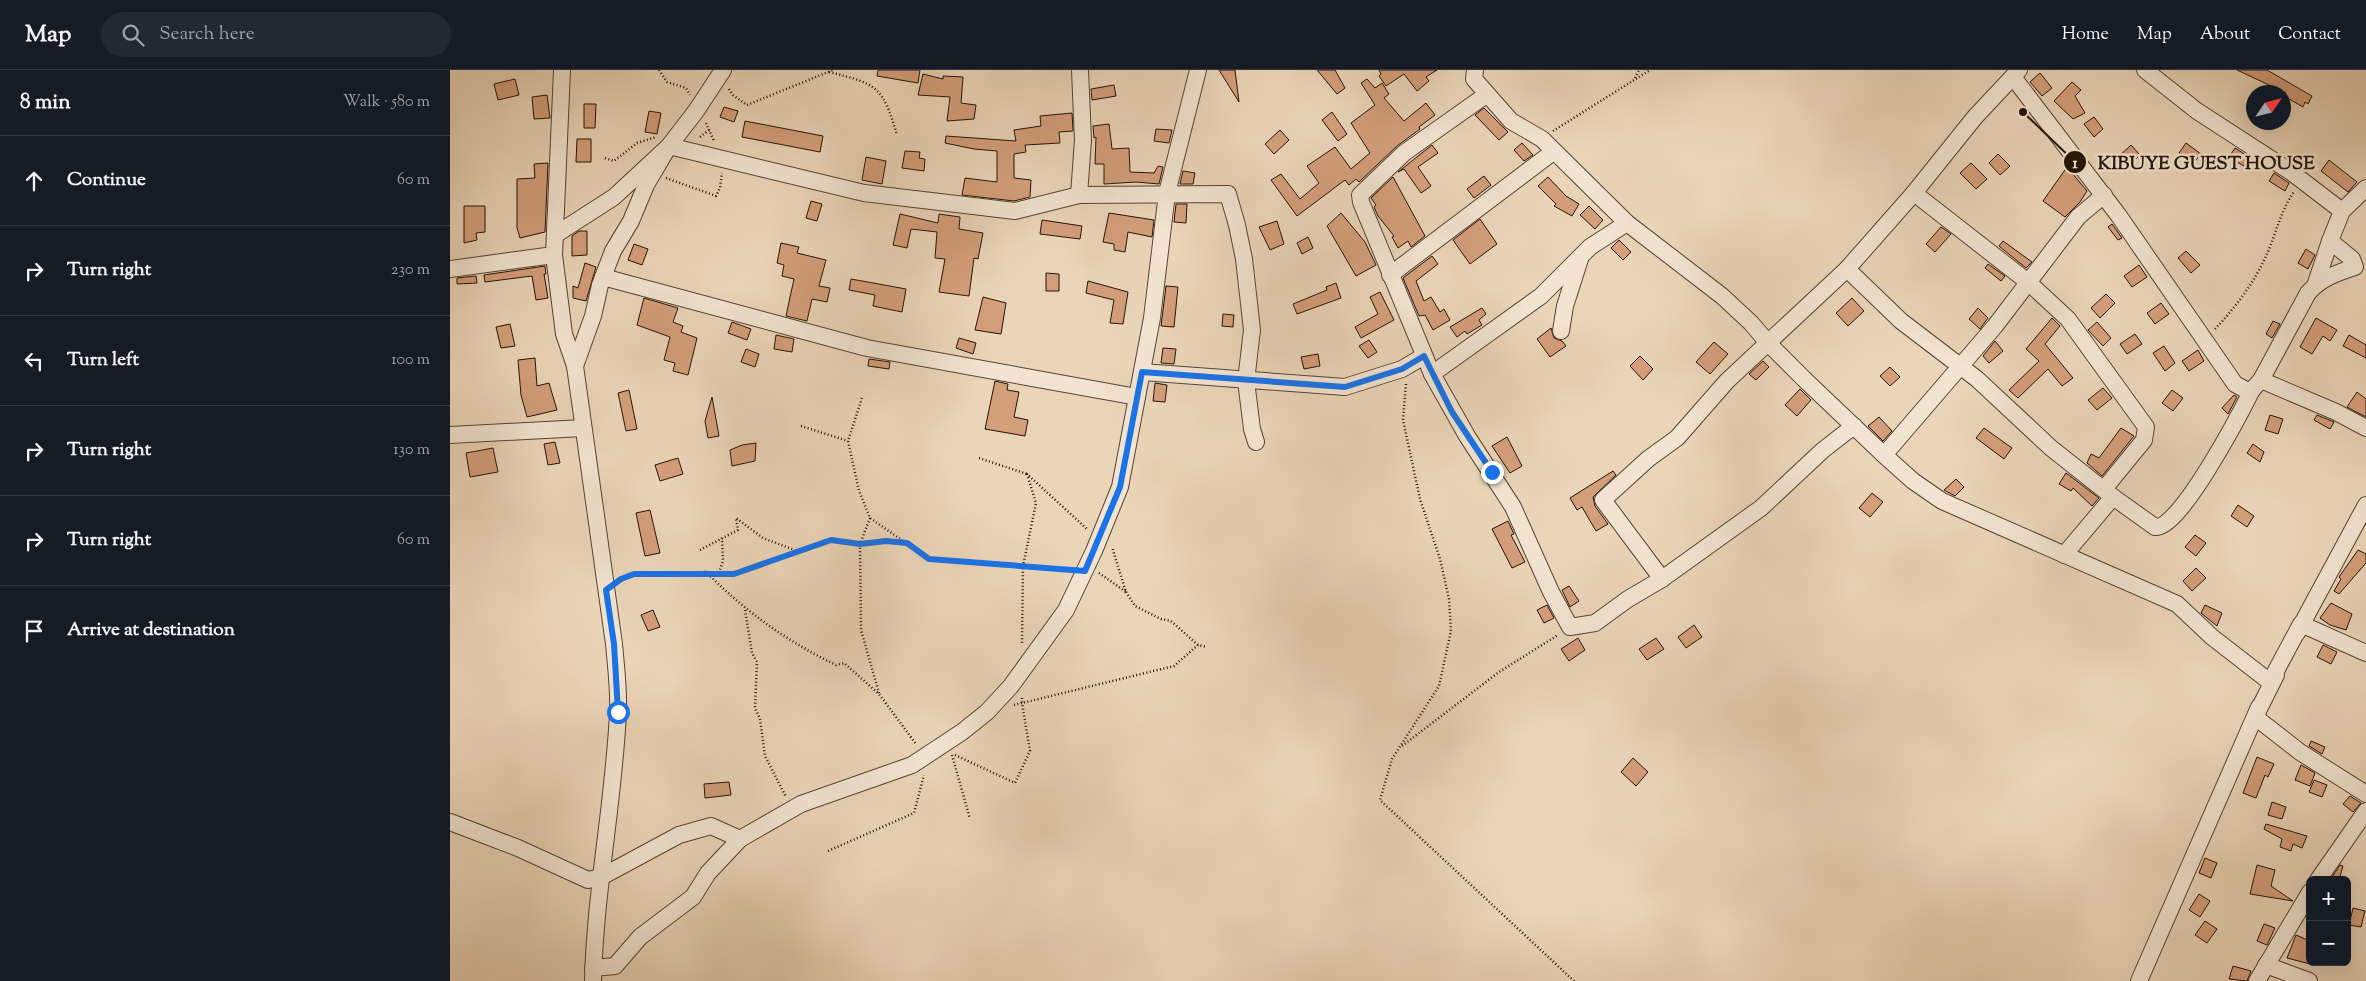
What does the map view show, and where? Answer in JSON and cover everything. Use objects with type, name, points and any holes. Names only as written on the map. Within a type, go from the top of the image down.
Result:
[{"type":"street","points":[[562,70],[554,255],[564,334],[575,366],[614,644],[618,712],[593,974],[615,966],[640,938],[694,897],[708,873],[740,839],[788,811],[905,768],[940,752],[987,712],[1022,672],[1066,610],[1106,524],[1122,477],[1152,318],[1167,193],[1198,70]]},
{"type":"street","points":[[1079,196],[1083,140],[1080,70]]},
{"type":"street","points":[[1475,70],[1474,79],[1510,121],[1542,139],[1627,224],[1722,296],[1751,322],[1768,343],[1913,481],[1942,501],[2178,604],[2212,637],[2270,682]]},
{"type":"street","points":[[2145,70],[2197,111],[2291,172],[2342,211]]},
{"type":"street","points":[[575,366],[613,251],[631,220],[646,185],[671,144],[722,72]]},
{"type":"street","points":[[1662,579],[1603,500],[1648,459],[1677,438],[1727,380],[1847,269],[1914,193],[1969,125],[2016,73],[2104,195],[2235,384],[2246,390],[2256,385],[2336,412],[2366,428]]},
{"type":"street","points":[[1486,95],[1404,153],[1360,195],[1390,275],[1432,374],[1467,436],[1512,507],[1551,592],[1570,627],[1595,624],[1628,599],[1662,579],[1761,508],[1823,450],[1854,426]]},
{"type":"street","points":[[555,236],[614,197],[671,144]]},
{"type":"street","points":[[671,144],[864,193],[1015,211],[1079,196],[1167,193],[1228,194],[1238,225],[1244,259],[1252,330],[1246,381],[1252,429],[1256,442]]},
{"type":"street","points":[[1390,275],[1553,152]]},
{"type":"street","points":[[1847,269],[1901,322],[1999,397],[2051,448],[2153,526],[2159,528],[2165,525],[2196,487],[2238,418],[2308,293],[2316,283],[2342,211],[2366,188]]},
{"type":"street","points":[[1914,193],[2028,282],[2068,318],[2146,427],[2144,440],[2109,493],[2064,555]]},
{"type":"street","points":[[1884,455],[1994,326],[2078,217],[2104,195]]},
{"type":"street","points":[[1432,374],[1541,296],[1582,255],[1627,224]]},
{"type":"street","points":[[2316,283],[2360,270],[2352,259],[2330,241]]},
{"type":"street","points":[[450,269],[554,255]]},
{"type":"street","points":[[1561,331],[1565,306],[1582,255]]},
{"type":"street","points":[[603,277],[867,348],[1137,397]]},
{"type":"street","points":[[1142,372],[1345,387],[1402,369],[1424,356]]},
{"type":"street","points":[[450,435],[583,428]]},
{"type":"street","points":[[2139,981],[2270,682],[2366,505]]},
{"type":"street","points":[[2301,624],[2366,653]]},
{"type":"street","points":[[2255,717],[2301,624]]},
{"type":"street","points":[[2255,717],[2300,752],[2366,794]]},
{"type":"street","points":[[2321,876],[2366,811]]},
{"type":"street","points":[[450,822],[518,848],[588,880],[601,877],[679,835],[711,826],[740,839]]},
{"type":"street","points":[[2257,981],[2306,899]]},
{"type":"street","points":[[2266,965],[2309,981]]},
{"type":"path","points":[[1635,80],[1639,70]]},
{"type":"path","points":[[1542,139],[1650,70]]},
{"type":"path","points":[[722,72],[733,95],[747,105],[831,71],[852,78],[877,89],[884,96],[897,135]]},
{"type":"path","points":[[605,158],[614,161],[628,148],[647,139],[658,137],[671,144]]},
{"type":"path","points":[[2204,341],[2234,310],[2266,258],[2287,201],[2298,186],[2291,172]]},
{"type":"path","points":[[1407,378],[1403,420],[1420,499],[1440,559],[1449,599],[1451,631],[1439,686],[1392,759],[1380,800],[1574,981]]},
{"type":"path","points":[[862,398],[848,441],[859,491],[870,518],[929,559],[1023,566],[1086,568],[1126,592]]},
{"type":"path","points":[[801,426],[848,441]]},
{"type":"path","points":[[979,458],[1027,474],[1099,540]]},
{"type":"path","points":[[706,572],[745,610],[774,631],[810,653],[836,665],[844,664],[879,694],[916,744],[1015,783],[1030,751],[1022,703],[1023,566],[1036,503],[1027,474]]},
{"type":"path","points":[[700,550],[738,530],[736,518],[763,538],[798,552]]},
{"type":"path","points":[[870,518],[860,544],[861,630],[879,694]]},
{"type":"path","points":[[1106,524],[1126,592],[1136,606],[1161,619],[1171,621],[1198,645],[1207,647]]},
{"type":"path","points":[[719,573],[723,561],[722,538]]},
{"type":"path","points":[[606,590],[621,579],[634,574],[706,572],[734,574],[831,540],[860,544],[886,541],[907,543]]},
{"type":"path","points":[[745,610],[752,653],[757,662],[755,708],[760,720],[765,756],[785,795],[788,811]]},
{"type":"path","points":[[1399,748],[1499,672],[1570,627]]},
{"type":"path","points":[[1013,705],[1174,666],[1198,645]]},
{"type":"path","points":[[940,752],[970,819]]},
{"type":"path","points":[[828,851],[914,813],[940,752]]},
{"type":"building","points":[[878,70],[920,70],[918,83],[877,76]]},
{"type":"building","points":[[1219,70],[1235,70],[1239,102]]},
{"type":"building","points":[[1317,70],[1335,70],[1345,88],[1337,94]]},
{"type":"building","points":[[1379,70],[1437,70],[1426,77],[1429,81],[1417,91],[1404,74],[1386,86],[1379,76],[1381,74]]},
{"type":"building","points":[[2237,70],[2267,70],[2312,96],[2308,104],[2305,102],[2303,107],[2291,100],[2291,85],[2269,85]]},
{"type":"building","points":[[2040,73],[2052,88],[2042,96],[2030,82]]},
{"type":"building","points":[[923,74],[943,79],[943,76],[963,77],[961,103],[976,105],[974,119],[947,121],[950,97],[918,95]]},
{"type":"building","points":[[515,79],[519,95],[498,100],[494,84]]},
{"type":"building","points":[[1367,79],[1375,88],[1382,83],[1389,94],[1384,98],[1404,121],[1426,103],[1435,115],[1397,146],[1359,182],[1356,179],[1349,185],[1345,180],[1297,216],[1271,180],[1281,174],[1300,199],[1319,183],[1307,166],[1335,147],[1351,169],[1370,153],[1351,123],[1375,105],[1361,83]]},
{"type":"building","points":[[2072,82],[2081,90],[2075,96],[2085,113],[2073,119],[2054,101]]},
{"type":"building","points":[[1114,85],[1116,96],[1092,100],[1091,89]]},
{"type":"building","points":[[547,95],[550,118],[534,119],[532,97]]},
{"type":"building","points":[[584,104],[596,104],[595,128],[584,128]]},
{"type":"building","points":[[724,107],[738,111],[734,122],[720,117]]},
{"type":"building","points":[[1484,108],[1508,132],[1499,140],[1475,115]]},
{"type":"building","points":[[649,111],[661,113],[657,134],[645,132]]},
{"type":"building","points":[[1332,112],[1347,134],[1338,141],[1322,120]]},
{"type":"building","points":[[1072,113],[1073,131],[1059,132],[1060,143],[1025,145],[1026,152],[1014,154],[1014,178],[1031,180],[1030,197],[1014,201],[962,195],[965,178],[997,182],[997,151],[974,149],[945,143],[946,136],[1016,141],[1014,130],[1041,126],[1040,116]]},
{"type":"building","points":[[2094,117],[2103,129],[2094,137],[2084,124]]},
{"type":"building","points":[[745,121],[823,136],[820,152],[742,137]]},
{"type":"building","points":[[1109,124],[1112,149],[1129,148],[1130,172],[1154,173],[1158,166],[1163,167],[1159,184],[1136,182],[1104,184],[1104,164],[1095,164],[1096,137],[1094,138],[1093,126]]},
{"type":"building","points":[[1156,129],[1172,130],[1169,143],[1154,141]]},
{"type":"building","points":[[1280,130],[1289,140],[1274,154],[1265,144]]},
{"type":"building","points":[[577,139],[591,139],[591,162],[576,162]]},
{"type":"building","points":[[1522,143],[1533,155],[1524,161],[1514,150]]},
{"type":"building","points":[[2186,143],[2201,154],[2193,164],[2179,153]]},
{"type":"building","points":[[1432,145],[1438,153],[1418,167],[1431,186],[1421,193],[1404,169],[1398,172]]},
{"type":"building","points":[[2131,145],[2140,155],[2126,168],[2117,158]]},
{"type":"building","points":[[2235,148],[2252,159],[2247,168],[2229,157]]},
{"type":"building","points":[[905,151],[920,152],[919,158],[925,159],[924,171],[902,168]]},
{"type":"building","points":[[1998,154],[2010,166],[2000,175],[1989,163]]},
{"type":"building","points":[[866,157],[886,161],[882,184],[862,180]]},
{"type":"building","points":[[2329,160],[2357,182],[2348,192],[2321,171]]},
{"type":"building","points":[[548,163],[545,232],[520,238],[517,228],[517,179],[535,178],[534,164]]},
{"type":"building","points":[[1971,163],[1987,179],[1976,189],[1960,173]]},
{"type":"building","points":[[2067,167],[2087,191],[2080,202],[2065,217],[2043,201]]},
{"type":"building","points":[[1183,171],[1195,173],[1193,184],[1180,184]]},
{"type":"building","points":[[2274,173],[2289,183],[2285,191],[2269,181]]},
{"type":"building","points":[[1484,176],[1491,185],[1474,198],[1467,189]]},
{"type":"building","points":[[1393,177],[1425,236],[1411,247],[1408,241],[1398,248],[1392,237],[1394,236],[1378,216],[1374,207],[1376,205],[1371,198]]},
{"type":"building","points":[[1548,177],[1566,196],[1579,204],[1572,216],[1554,206],[1556,204],[1538,186]]},
{"type":"building","points":[[811,201],[822,204],[817,221],[806,218]]},
{"type":"building","points":[[1176,204],[1187,204],[1186,223],[1174,222]]},
{"type":"building","points":[[464,206],[485,206],[485,232],[476,233],[477,240],[464,243]]},
{"type":"building","points":[[1589,206],[1603,220],[1595,229],[1580,215]]},
{"type":"building","points":[[1109,213],[1154,220],[1152,237],[1128,232],[1125,252],[1114,250],[1114,244],[1103,242]]},
{"type":"building","points":[[1341,213],[1365,242],[1376,265],[1356,276],[1327,226]]},
{"type":"building","points":[[900,214],[938,223],[939,214],[960,217],[959,229],[983,233],[978,259],[974,258],[969,296],[939,292],[945,259],[935,258],[937,232],[911,229],[907,248],[893,245]]},
{"type":"building","points":[[1480,219],[1497,244],[1470,264],[1453,240]]},
{"type":"building","points":[[1042,220],[1082,226],[1080,239],[1040,234]]},
{"type":"building","points":[[1277,221],[1284,244],[1270,250],[1259,227]]},
{"type":"building","points":[[2112,224],[2122,238],[2118,240],[2108,227]]},
{"type":"building","points":[[1941,227],[1951,234],[1935,252],[1926,244]]},
{"type":"building","points":[[579,231],[587,231],[587,255],[572,256],[572,236]]},
{"type":"building","points":[[1308,237],[1313,248],[1302,254],[1297,243]]},
{"type":"building","points":[[1619,240],[1631,252],[1623,260],[1611,248]]},
{"type":"building","points":[[2003,241],[2032,262],[2026,268],[1999,246]]},
{"type":"building","points":[[781,243],[799,247],[797,253],[826,260],[819,286],[830,288],[827,302],[812,299],[807,321],[786,316],[794,279],[782,276],[784,265],[777,263]]},
{"type":"building","points":[[634,244],[648,249],[642,265],[628,260]]},
{"type":"building","points":[[2306,249],[2315,255],[2308,269],[2298,263]]},
{"type":"building","points":[[2186,251],[2200,265],[2191,273],[2178,258]]},
{"type":"building","points":[[1432,256],[1438,264],[1416,281],[1424,301],[1431,297],[1440,312],[1444,309],[1450,320],[1433,330],[1425,315],[1419,316],[1403,278]]},
{"type":"building","points":[[585,263],[596,267],[586,301],[573,298],[573,286],[578,288]]},
{"type":"building","points":[[1988,264],[2005,276],[2001,281],[1985,268]]},
{"type":"building","points":[[2139,265],[2147,277],[2132,287],[2124,276]]},
{"type":"building","points":[[545,266],[546,274],[544,274],[548,298],[536,300],[532,276],[485,282],[484,275]]},
{"type":"building","points":[[1046,273],[1059,274],[1059,291],[1046,291]]},
{"type":"building","points":[[476,276],[477,283],[457,284],[457,278]]},
{"type":"building","points":[[851,279],[906,289],[902,312],[873,306],[875,295],[849,290]]},
{"type":"building","points":[[1088,281],[1128,292],[1123,324],[1110,323],[1114,300],[1086,293]]},
{"type":"building","points":[[1336,283],[1341,298],[1297,314],[1293,304],[1327,290],[1326,287]]},
{"type":"building","points":[[1166,286],[1178,287],[1174,327],[1161,326]]},
{"type":"building","points":[[1380,292],[1394,320],[1361,338],[1355,327],[1378,314],[1370,297]]},
{"type":"building","points":[[2106,294],[2115,303],[2100,318],[2091,308]]},
{"type":"building","points":[[983,297],[1006,303],[1001,334],[975,330]]},
{"type":"building","points":[[644,298],[678,308],[673,322],[683,326],[681,332],[697,338],[688,375],[673,371],[675,363],[664,360],[670,337],[637,325]]},
{"type":"building","points":[[1852,298],[1864,311],[1848,326],[1836,313]]},
{"type":"building","points":[[2161,303],[2169,314],[2155,324],[2147,313]]},
{"type":"building","points":[[1482,308],[1486,314],[1479,320],[1482,325],[1467,334],[1465,331],[1457,337],[1450,327]]},
{"type":"building","points":[[1978,308],[1988,318],[1980,329],[1969,319]]},
{"type":"building","points":[[1223,314],[1234,315],[1233,327],[1222,326]]},
{"type":"building","points":[[2052,318],[2060,326],[2045,344],[2073,378],[2062,386],[2048,369],[2018,398],[2009,390],[2039,361],[2026,349]]},
{"type":"building","points":[[2316,318],[2337,330],[2330,341],[2323,336],[2312,354],[2300,347]]},
{"type":"building","points":[[2273,321],[2280,324],[2272,338],[2266,334]]},
{"type":"building","points":[[732,322],[751,329],[747,340],[728,333]]},
{"type":"building","points":[[2097,322],[2111,338],[2103,346],[2088,330]]},
{"type":"building","points":[[510,324],[515,346],[501,348],[496,327]]},
{"type":"building","points":[[1551,328],[1554,338],[1562,341],[1566,346],[1550,357],[1537,339]]},
{"type":"building","points":[[2135,334],[2142,344],[2127,354],[2120,344]]},
{"type":"building","points":[[776,335],[794,339],[792,352],[774,349]]},
{"type":"building","points":[[2349,335],[2366,345],[2366,358],[2343,346]]},
{"type":"building","points":[[959,338],[976,343],[973,354],[956,348]]},
{"type":"building","points":[[1369,340],[1377,352],[1368,358],[1359,346]]},
{"type":"building","points":[[1995,341],[2003,351],[1989,363],[1983,356]]},
{"type":"building","points":[[1714,342],[1728,354],[1710,374],[1696,362]]},
{"type":"building","points":[[2164,346],[2175,363],[2165,371],[2153,353]]},
{"type":"building","points":[[1163,348],[1176,349],[1174,364],[1161,363]]},
{"type":"building","points":[[746,349],[759,354],[755,367],[741,362]]},
{"type":"building","points":[[2198,350],[2204,361],[2189,371],[2182,361]]},
{"type":"building","points":[[1318,354],[1320,366],[1304,369],[1301,357]]},
{"type":"building","points":[[1640,356],[1653,369],[1643,380],[1630,366]]},
{"type":"building","points":[[535,358],[537,386],[549,383],[557,410],[527,417],[521,395],[518,360]]},
{"type":"building","points":[[869,359],[890,362],[889,369],[868,366]]},
{"type":"building","points":[[1763,361],[1769,367],[1756,380],[1749,374]]},
{"type":"building","points":[[1890,367],[1900,377],[1890,386],[1880,376]]},
{"type":"building","points":[[995,381],[1008,384],[1007,390],[1019,392],[1014,417],[1028,420],[1025,436],[985,429]]},
{"type":"building","points":[[1155,383],[1167,385],[1165,402],[1153,401]]},
{"type":"building","points":[[2103,388],[2112,398],[2097,410],[2088,400]]},
{"type":"building","points":[[1800,389],[1811,400],[1797,416],[1785,405]]},
{"type":"building","points":[[629,390],[637,429],[626,431],[618,393]]},
{"type":"building","points":[[2172,390],[2183,398],[2173,411],[2162,403]]},
{"type":"building","points":[[2357,392],[2366,399],[2366,417],[2347,407]]},
{"type":"building","points":[[2234,395],[2237,397],[2228,414],[2222,408]]},
{"type":"building","points":[[712,397],[719,436],[708,438],[705,421]]},
{"type":"building","points":[[2270,415],[2283,419],[2278,434],[2265,430]]},
{"type":"building","points":[[2317,415],[2334,422],[2330,429],[2314,420]]},
{"type":"building","points":[[1879,417],[1892,431],[1883,441],[1868,426]]},
{"type":"building","points":[[1984,428],[2012,448],[2004,459],[1976,438]]},
{"type":"building","points":[[2121,428],[2134,436],[2102,476],[2087,463],[2091,454],[2099,458]]},
{"type":"building","points":[[1507,437],[1522,466],[1510,473],[1492,446]]},
{"type":"building","points":[[555,442],[560,463],[548,465],[544,444]]},
{"type":"building","points":[[756,443],[755,461],[732,466],[730,450],[742,445]]},
{"type":"building","points":[[2253,444],[2264,452],[2260,462],[2247,453]]},
{"type":"building","points":[[493,448],[498,472],[470,477],[466,453]]},
{"type":"building","points":[[678,458],[683,474],[660,481],[655,465]]},
{"type":"building","points":[[1613,471],[1616,475],[1593,497],[1595,506],[1608,524],[1596,531],[1582,507],[1577,510],[1570,498]]},
{"type":"building","points":[[2066,473],[2099,498],[2092,506],[2073,488],[2071,491],[2059,484]]},
{"type":"building","points":[[1956,479],[1964,487],[1955,496],[1944,490]]},
{"type":"building","points":[[1872,493],[1883,502],[1870,517],[1859,508]]},
{"type":"building","points":[[2238,505],[2254,516],[2247,527],[2231,516]]},
{"type":"building","points":[[650,510],[660,553],[645,556],[636,513]]},
{"type":"building","points":[[1508,521],[1514,534],[1511,535],[1525,562],[1512,568],[1492,529]]},
{"type":"building","points":[[2195,535],[2206,543],[2196,556],[2185,547]]},
{"type":"building","points":[[2358,550],[2366,554],[2366,563],[2339,594],[2334,591],[2341,579],[2339,577]]},
{"type":"building","points":[[2196,568],[2206,578],[2192,591],[2183,581]]},
{"type":"building","points":[[1569,586],[1579,601],[1570,607],[1562,590]]},
{"type":"building","points":[[2331,603],[2352,614],[2346,630],[2330,625],[2320,618]]},
{"type":"building","points":[[1547,605],[1554,618],[1544,623],[1537,610]]},
{"type":"building","points":[[2205,605],[2222,613],[2217,626],[2201,613]]},
{"type":"building","points":[[653,610],[660,627],[648,631],[641,615]]},
{"type":"building","points":[[1694,625],[1702,637],[1686,648],[1678,637]]},
{"type":"building","points":[[1578,638],[1585,650],[1569,661],[1561,649]]},
{"type":"building","points":[[1656,638],[1664,649],[1647,660],[1639,649]]},
{"type":"building","points":[[2323,645],[2337,652],[2331,664],[2317,657]]},
{"type":"building","points":[[2311,741],[2325,747],[2322,754],[2309,746]]},
{"type":"building","points":[[2257,757],[2274,764],[2268,777],[2265,775],[2256,798],[2243,793]]},
{"type":"building","points":[[1633,758],[1648,772],[1636,786],[1621,772]]},
{"type":"building","points":[[2301,765],[2315,773],[2310,786],[2295,780]]},
{"type":"building","points":[[2314,780],[2327,785],[2322,797],[2309,792]]},
{"type":"building","points":[[729,782],[731,795],[705,798],[704,784]]},
{"type":"building","points":[[2350,796],[2361,803],[2353,812],[2343,804]]},
{"type":"building","points":[[2272,802],[2286,807],[2282,819],[2268,815]]},
{"type":"building","points":[[2266,824],[2307,836],[2302,848],[2293,844],[2291,851],[2280,847],[2282,839],[2264,829]]},
{"type":"building","points":[[2205,858],[2217,863],[2211,878],[2199,873]]},
{"type":"building","points":[[2257,865],[2275,870],[2271,886],[2293,901],[2250,894]]},
{"type":"building","points":[[2340,865],[2343,866],[2340,876],[2333,876]]},
{"type":"building","points":[[2199,894],[2210,901],[2200,917],[2189,910]]},
{"type":"building","points":[[2353,908],[2365,911],[2361,927],[2351,925]]},
{"type":"building","points":[[2205,921],[2217,929],[2207,943],[2195,935]]},
{"type":"building","points":[[2264,924],[2275,928],[2267,945],[2257,941]]},
{"type":"building","points":[[2296,935],[2306,939],[2306,963],[2287,958]]},
{"type":"building","points":[[2233,966],[2251,971],[2247,981],[2229,979]]},
{"type":"place","name":"KIBUYE GUEST HOUSE","points":[[2023,112]]},
{"type":"route","points":[[618,712],[618,682],[606,590],[621,579],[634,574],[706,572],[734,574],[831,540],[860,544],[886,541],[907,543],[929,559],[1085,571],[1115,503],[1120,487],[1130,425],[1142,372],[1345,387],[1402,369],[1424,356],[1452,412],[1492,472]]}]
